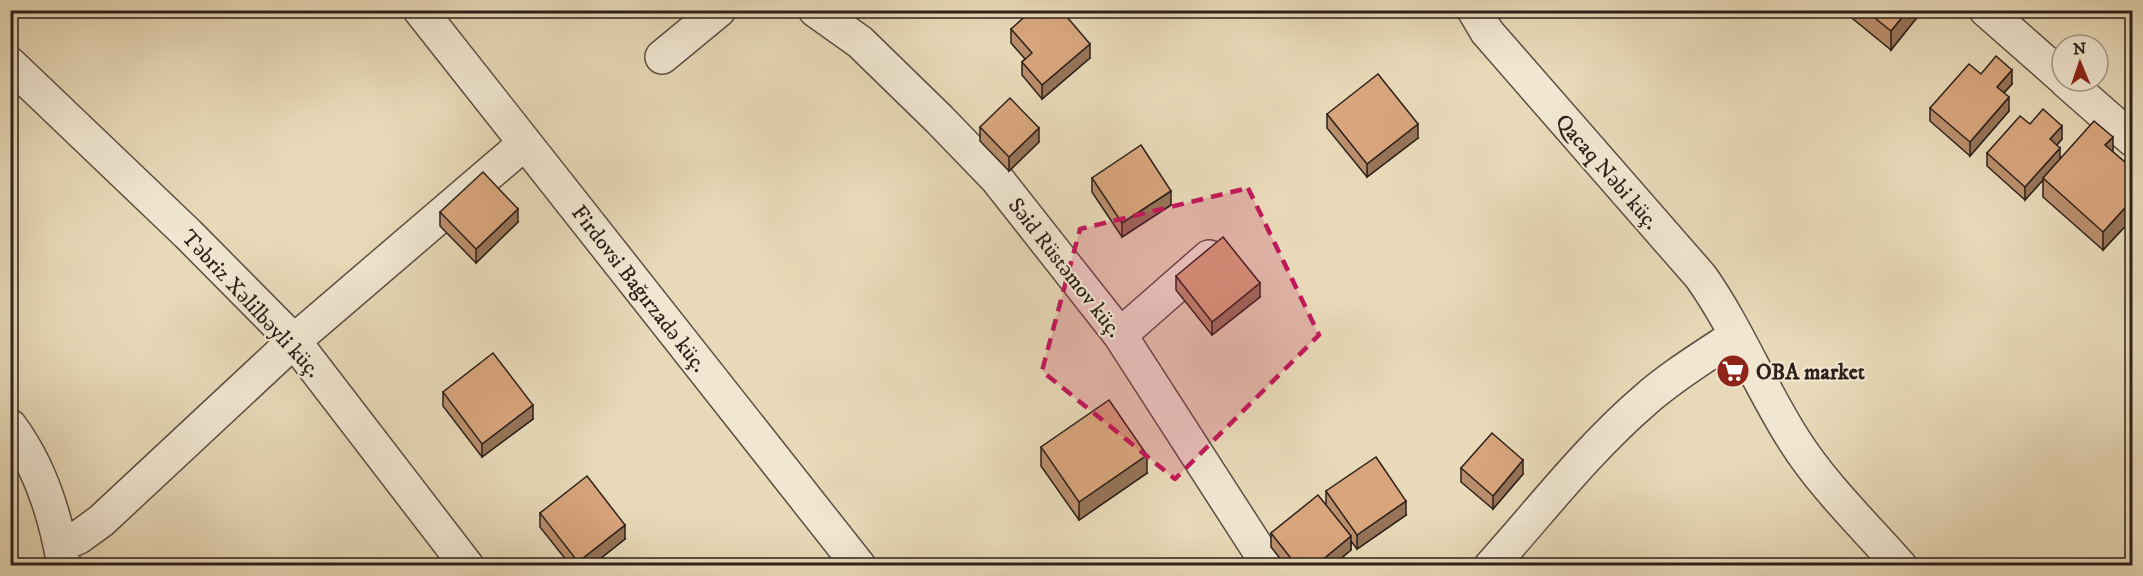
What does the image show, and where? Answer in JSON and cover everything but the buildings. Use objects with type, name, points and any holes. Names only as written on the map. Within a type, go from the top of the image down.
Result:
[{"type":"street","name":"Firdovsi Bağırzadə küç.","points":[[420,10],[859,566]]},
{"type":"street","points":[[662,57],[719,10]]},
{"type":"street","name":"Səid Rüstəmov küç.","points":[[815,10],[861,42],[998,179],[1120,335],[1269,566]]},
{"type":"street","name":"Qacaq Nəbi küç.","points":[[1474,10],[1487,32],[1701,277],[1795,442],[1823,479],[1900,566]]},
{"type":"street","points":[[1986,10],[2050,66]]},
{"type":"street","name":"Təbriz Xəlilbəyli küç.","points":[[10,64],[188,234],[294,341],[467,566]]},
{"type":"street","points":[[2080,93],[2133,139]]},
{"type":"street","points":[[10,426],[22,441],[39,474],[62,555],[294,341],[525,143]]},
{"type":"street","points":[[1120,335],[1219,249]]},
{"type":"street","points":[[1491,566],[1584,458],[1632,411],[1735,336]]},
{"type":"highlighted area","points":[[1248,188],[1319,335],[1175,479],[1042,371],[1080,229]]},
{"type":"place","name":"OBA market","points":[[1733,371]]}]
